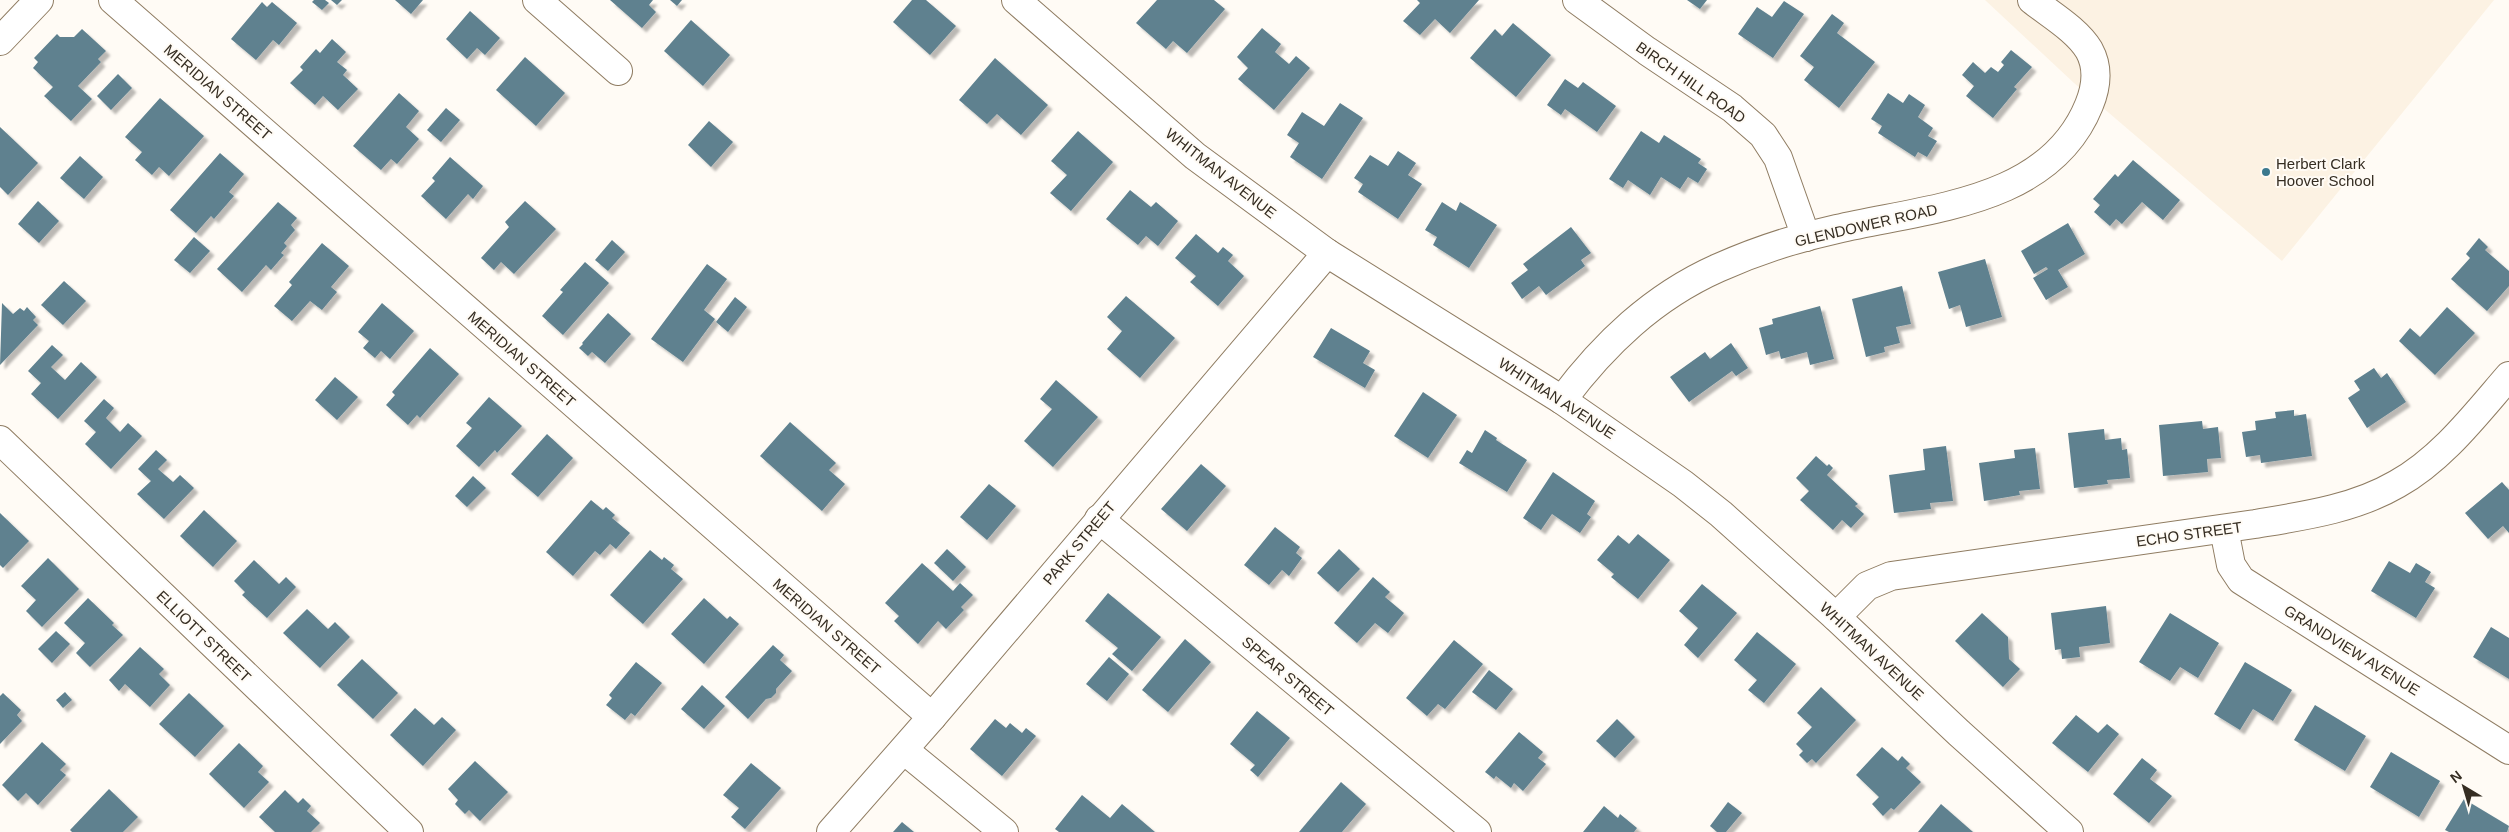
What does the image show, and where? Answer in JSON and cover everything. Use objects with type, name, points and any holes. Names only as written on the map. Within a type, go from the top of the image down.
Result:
[{"type":"street","points":[[0,41],[39,0]]},
{"type":"street","name":"MERIDIAN STREET","points":[[113,0],[932,718]]},
{"type":"street","points":[[537,0],[618,71]]},
{"type":"street","name":"WHITMAN AVENUE","points":[[1016,0],[1189,152],[1327,252],[1562,400],[1683,484],[1721,514],[1836,617],[1966,740],[2069,832]]},
{"type":"street","name":"BIRCH HILL ROAD","points":[[1577,0],[1647,51],[1732,108],[1763,135],[1778,158],[1806,237]]},
{"type":"street","name":"GLENDOWER ROAD","points":[[1562,400],[1607,345],[1636,319],[1664,298],[1699,277],[1732,262],[1806,237],[1933,210],[2024,179],[2050,160],[2076,130],[2091,101],[2096,74],[2094,58],[2088,48],[2073,32],[2032,0]]},
{"type":"street","name":"PARK STREET","points":[[831,832],[932,718],[1327,252]]},
{"type":"street","name":"ECHO STREET","points":[[1836,617],[1867,586],[1891,576],[2224,529],[2310,515],[2350,505],[2397,485],[2441,450],[2509,376]]},
{"type":"street","name":"ELLIOTT STREET","points":[[0,440],[409,832]]},
{"type":"street","name":"SPEAR STREET","points":[[1099,519],[1478,832]]},
{"type":"street","name":"GRANDVIEW AVENUE","points":[[2224,529],[2232,565],[2241,580],[2509,750]]},
{"type":"street","points":[[904,750],[1004,832]]},
{"type":"shaded area","name":"Herbert Clark Hoover School","points":[[1985,0],[2494,0],[2282,261],[2074,83]]},
{"type":"building","points":[[314,0],[325,0],[329,3],[322,10],[312,2]]},
{"type":"building","points":[[331,0],[342,0],[337,5]]},
{"type":"building","points":[[395,0],[423,0],[411,14]]},
{"type":"building","points":[[610,0],[653,0],[649,5],[656,12],[642,28]]},
{"type":"building","points":[[670,0],[682,0],[677,6]]},
{"type":"building","points":[[912,0],[926,0],[956,26],[930,55],[893,22]]},
{"type":"building","points":[[1157,0],[1214,0],[1225,9],[1187,53],[1173,41],[1166,49],[1136,23]]},
{"type":"building","points":[[1417,0],[1479,0],[1450,33],[1435,19],[1420,35],[1403,21],[1420,3]]},
{"type":"building","points":[[1687,0],[1707,0],[1700,9]]},
{"type":"building","points":[[1784,1],[1804,14],[1773,58],[1738,34],[1757,7],[1772,17]]},
{"type":"building","points":[[262,2],[267,7],[272,2],[297,23],[279,45],[273,40],[256,60],[231,39]]},
{"type":"building","points":[[470,11],[500,38],[485,55],[477,48],[467,59],[446,39]]},
{"type":"building","points":[[1832,14],[1844,23],[1837,33],[1875,62],[1839,108],[1804,80],[1814,67],[1800,56]]},
{"type":"building","points":[[691,20],[730,55],[703,86],[664,51]]},
{"type":"building","points":[[1513,23],[1551,55],[1516,97],[1470,58],[1495,29],[1502,36]]},
{"type":"building","points":[[1262,28],[1281,44],[1275,52],[1289,64],[1296,56],[1310,68],[1274,110],[1238,79],[1248,68],[1237,57]]},
{"type":"building","points":[[82,29],[106,51],[98,59],[101,62],[78,86],[92,99],[71,121],[44,96],[53,87],[33,68],[38,62],[34,58],[57,34],[60,37],[74,37]]},
{"type":"building","points":[[332,39],[346,52],[337,62],[347,70],[343,75],[358,89],[338,110],[323,96],[315,105],[290,83],[303,70],[300,67],[316,49],[320,53]]},
{"type":"building","points":[[2011,50],[2032,67],[2014,87],[2017,89],[1993,118],[1966,96],[1974,86],[1962,75],[1973,62],[1985,73],[1991,67],[1998,72],[2004,65],[2001,62]]},
{"type":"building","points":[[525,57],[565,93],[536,126],[496,90]]},
{"type":"building","points":[[995,58],[1048,105],[1021,135],[997,114],[987,124],[959,100]]},
{"type":"building","points":[[118,74],[132,88],[111,110],[97,96]]},
{"type":"building","points":[[1565,79],[1578,88],[1583,82],[1616,106],[1597,132],[1565,109],[1561,115],[1547,105]]},
{"type":"building","points":[[399,93],[419,111],[406,127],[419,139],[397,164],[391,159],[381,170],[353,146]]},
{"type":"building","points":[[1888,93],[1903,103],[1909,94],[1925,105],[1918,117],[1933,128],[1928,136],[1937,141],[1927,157],[1918,152],[1915,157],[1878,133],[1882,126],[1871,119]]},
{"type":"building","points":[[160,98],[204,136],[169,176],[159,167],[152,175],[135,160],[142,152],[125,137]]},
{"type":"building","points":[[1340,103],[1363,118],[1322,179],[1290,157],[1299,143],[1287,135],[1302,112],[1324,126]]},
{"type":"building","points":[[446,108],[460,120],[441,142],[427,130]]},
{"type":"building","points":[[709,121],[733,142],[711,167],[688,145]]},
{"type":"building","points":[[0,127],[38,163],[8,195],[0,187]]},
{"type":"building","points":[[1078,131],[1113,162],[1071,211],[1050,193],[1067,175],[1051,161]]},
{"type":"building","points":[[1641,131],[1659,143],[1664,135],[1701,159],[1698,163],[1707,169],[1698,183],[1688,177],[1680,189],[1661,177],[1650,195],[1628,180],[1623,188],[1609,179]]},
{"type":"building","points":[[1398,151],[1416,163],[1408,175],[1422,184],[1398,219],[1358,192],[1363,184],[1354,178],[1370,155],[1388,166]]},
{"type":"building","points":[[220,153],[244,174],[229,192],[234,196],[214,219],[211,216],[196,233],[170,210]]},
{"type":"building","points":[[80,156],[103,177],[84,199],[60,178]]},
{"type":"building","points":[[450,157],[483,186],[473,199],[468,194],[446,219],[421,196],[435,181],[432,178]]},
{"type":"building","points":[[2133,160],[2180,200],[2163,220],[2142,202],[2122,224],[2116,219],[2110,226],[2094,212],[2100,205],[2093,199],[2115,174],[2118,177]]},
{"type":"building","points":[[1130,190],[1151,207],[1156,202],[1178,221],[1158,246],[1146,236],[1138,245],[1106,219]]},
{"type":"building","points":[[38,201],[59,221],[39,243],[18,224]]},
{"type":"building","points":[[525,201],[556,229],[514,274],[501,262],[494,270],[481,258],[509,227],[505,222]]},
{"type":"building","points":[[278,202],[297,218],[291,225],[295,230],[284,243],[287,246],[281,253],[284,255],[271,270],[266,265],[242,292],[217,269]]},
{"type":"building","points":[[1442,202],[1456,211],[1460,202],[1497,225],[1469,268],[1433,245],[1437,237],[1425,230]]},
{"type":"building","points":[[2068,223],[2085,254],[2058,270],[2068,287],[2046,300],[2033,278],[2048,269],[2046,267],[2034,274],[2021,251]]},
{"type":"building","points":[[1571,227],[1591,253],[1581,260],[1585,266],[1546,295],[1539,286],[1522,299],[1511,283],[1528,270],[1523,264]]},
{"type":"building","points":[[1196,234],[1218,253],[1223,247],[1233,255],[1228,261],[1244,276],[1218,306],[1190,282],[1196,276],[1175,258]]},
{"type":"building","points":[[194,237],[210,251],[190,273],[174,260]]},
{"type":"building","points":[[2479,238],[2488,247],[2485,250],[2509,271],[2509,286],[2487,311],[2451,279],[2470,258],[2466,254]]},
{"type":"building","points":[[612,240],[625,252],[608,271],[595,260]]},
{"type":"building","points":[[322,243],[349,266],[331,287],[337,292],[322,310],[310,301],[292,321],[274,306],[292,285],[289,282]]},
{"type":"building","points":[[1985,259],[2002,317],[1966,327],[1960,305],[1949,309],[1938,272]]},
{"type":"building","points":[[585,262],[609,283],[563,335],[542,316],[563,292],[560,290]]},
{"type":"building","points":[[707,264],[727,279],[704,310],[715,319],[683,362],[651,339]]},
{"type":"building","points":[[64,281],[86,301],[63,325],[41,305]]},
{"type":"building","points":[[1902,286],[1911,324],[1896,327],[1900,343],[1884,347],[1885,352],[1866,357],[1852,299]]},
{"type":"building","points":[[1126,296],[1175,338],[1140,378],[1107,349],[1122,331],[1107,317]]},
{"type":"building","points":[[735,297],[747,307],[728,332],[716,322]]},
{"type":"building","points":[[2,303],[13,314],[20,308],[24,311],[27,307],[36,317],[33,320],[38,325],[0,365]]},
{"type":"building","points":[[382,303],[414,331],[390,359],[381,351],[375,358],[363,348],[369,341],[358,332]]},
{"type":"building","points":[[1820,306],[1834,359],[1810,365],[1807,352],[1781,359],[1779,351],[1766,355],[1759,328],[1773,324],[1772,319]]},
{"type":"building","points":[[2447,307],[2475,333],[2435,375],[2399,341],[2410,328],[2420,337]]},
{"type":"building","points":[[608,313],[631,334],[605,363],[592,352],[588,356],[579,348]]},
{"type":"building","points":[[1331,328],[1370,351],[1363,363],[1375,370],[1365,388],[1313,357]]},
{"type":"building","points":[[1731,343],[1748,368],[1736,376],[1732,371],[1689,402],[1670,377],[1705,352],[1710,359]]},
{"type":"building","points":[[52,345],[63,355],[51,367],[65,380],[81,362],[97,377],[58,419],[31,394],[41,383],[28,371]]},
{"type":"building","points":[[430,348],[459,374],[420,418],[417,415],[408,425],[386,405],[395,395],[392,392]]},
{"type":"building","points":[[2374,368],[2381,378],[2387,373],[2406,402],[2367,428],[2348,398],[2360,390],[2354,381]]},
{"type":"building","points":[[335,377],[358,397],[337,420],[315,400]]},
{"type":"building","points":[[1056,380],[1098,417],[1053,467],[1024,441],[1052,409],[1040,399]]},
{"type":"building","points":[[1423,392],[1457,415],[1428,458],[1394,436]]},
{"type":"building","points":[[489,397],[522,426],[497,453],[495,450],[479,467],[456,446],[472,428],[466,423]]},
{"type":"building","points":[[104,399],[114,408],[106,418],[120,432],[128,423],[142,436],[111,469],[85,444],[96,432],[84,421]]},
{"type":"building","points":[[2294,410],[2294,416],[2306,414],[2312,456],[2261,463],[2260,455],[2246,457],[2242,432],[2256,430],[2255,421],[2276,418],[2275,412]]},
{"type":"building","points":[[2202,421],[2203,429],[2218,427],[2221,458],[2207,459],[2208,472],[2163,476],[2159,425]]},
{"type":"building","points":[[790,422],[836,463],[829,470],[845,484],[822,511],[760,456]]},
{"type":"building","points":[[2104,429],[2105,440],[2121,438],[2122,450],[2127,449],[2130,478],[2107,480],[2108,484],[2074,488],[2068,433]]},
{"type":"building","points":[[1485,430],[1497,438],[1496,440],[1527,460],[1507,492],[1459,463],[1467,450],[1472,453]]},
{"type":"building","points":[[547,434],[573,458],[538,497],[511,474]]},
{"type":"building","points":[[1946,446],[1953,501],[1930,503],[1931,509],[1894,513],[1889,475],[1925,470],[1923,449]]},
{"type":"building","points":[[2035,448],[2040,489],[2019,491],[2020,495],[1984,501],[1979,463],[2015,458],[2014,450]]},
{"type":"building","points":[[156,450],[167,460],[158,469],[173,482],[180,475],[194,488],[164,519],[137,494],[151,481],[138,469]]},
{"type":"building","points":[[1816,456],[1827,466],[1829,464],[1833,468],[1827,475],[1858,504],[1855,506],[1864,514],[1851,528],[1842,520],[1833,530],[1800,500],[1809,491],[1796,478]]},
{"type":"building","points":[[1201,464],[1226,486],[1187,531],[1161,509]]},
{"type":"building","points":[[1553,472],[1595,501],[1587,514],[1591,517],[1580,533],[1552,514],[1541,530],[1523,518]]},
{"type":"building","points":[[473,476],[486,488],[467,507],[455,496]]},
{"type":"building","points":[[2502,482],[2509,490],[2509,533],[2503,526],[2488,539],[2465,513]]},
{"type":"building","points":[[989,484],[1016,506],[987,540],[960,517]]},
{"type":"building","points":[[591,500],[603,510],[606,507],[615,515],[612,518],[630,533],[616,549],[610,544],[600,555],[595,551],[573,576],[546,552]]},
{"type":"building","points":[[204,510],[237,541],[213,567],[180,536]]},
{"type":"building","points":[[0,513],[29,541],[3,568],[0,565]]},
{"type":"building","points":[[1275,527],[1300,547],[1296,553],[1302,558],[1289,576],[1282,570],[1269,585],[1244,565]]},
{"type":"building","points":[[1638,534],[1670,560],[1638,599],[1611,577],[1614,574],[1597,560],[1618,535],[1629,544]]},
{"type":"building","points":[[947,549],[966,567],[953,581],[934,563]]},
{"type":"building","points":[[1339,549],[1360,569],[1338,592],[1317,573]]},
{"type":"building","points":[[650,550],[662,560],[664,557],[674,565],[671,569],[683,579],[643,624],[610,595]]},
{"type":"building","points":[[48,558],[79,589],[42,627],[26,611],[36,600],[21,586]]},
{"type":"building","points":[[254,560],[279,584],[286,577],[296,587],[267,618],[242,595],[245,592],[234,581]]},
{"type":"building","points":[[2389,561],[2410,573],[2416,563],[2431,572],[2425,582],[2435,588],[2416,618],[2371,591]]},
{"type":"building","points":[[922,563],[953,591],[960,583],[973,595],[961,607],[964,610],[946,629],[938,621],[918,644],[894,621],[899,616],[885,603]]},
{"type":"building","points":[[1373,577],[1390,592],[1385,597],[1404,613],[1388,633],[1375,623],[1357,643],[1334,623]]},
{"type":"building","points":[[1702,584],[1737,613],[1698,658],[1684,645],[1698,628],[1679,611]]},
{"type":"building","points":[[1108,593],[1161,637],[1132,671],[1112,654],[1118,648],[1085,621]]},
{"type":"building","points":[[88,598],[114,623],[112,625],[123,635],[90,667],[76,653],[85,643],[64,623]]},
{"type":"building","points":[[704,598],[727,619],[730,616],[739,624],[704,664],[671,634]]},
{"type":"building","points":[[2106,606],[2110,643],[2079,647],[2080,657],[2062,659],[2061,649],[2055,650],[2051,613]]},
{"type":"building","points":[[307,609],[328,629],[335,622],[350,637],[320,668],[283,633]]},
{"type":"building","points":[[1982,613],[2008,637],[2009,659],[2020,669],[2003,687],[1955,641]]},
{"type":"building","points":[[2170,613],[2219,643],[2198,678],[2180,667],[2170,681],[2139,662]]},
{"type":"building","points":[[2491,627],[2509,638],[2509,679],[2473,657]]},
{"type":"building","points":[[56,631],[70,644],[52,663],[38,649]]},
{"type":"building","points":[[1757,632],[1796,664],[1764,703],[1748,690],[1757,680],[1734,660]]},
{"type":"building","points":[[1185,639],[1211,662],[1168,712],[1142,690]]},
{"type":"building","points":[[1454,640],[1483,664],[1445,709],[1438,704],[1427,716],[1406,698]]},
{"type":"building","points":[[773,645],[784,655],[780,660],[792,671],[776,689],[776,693],[771,698],[766,699],[748,719],[725,697]]},
{"type":"building","points":[[140,647],[164,669],[159,674],[170,685],[150,707],[125,684],[119,691],[109,680]]},
{"type":"building","points":[[1109,657],[1129,674],[1107,701],[1086,684]]},
{"type":"building","points":[[362,659],[398,693],[373,719],[337,685]]},
{"type":"building","points":[[636,662],[662,683],[635,716],[631,713],[625,720],[606,705],[612,698],[609,695]]},
{"type":"building","points":[[2245,662],[2292,690],[2273,721],[2253,709],[2240,730],[2214,714]]},
{"type":"building","points":[[1489,670],[1513,689],[1496,710],[1472,692]]},
{"type":"building","points":[[702,685],[725,706],[704,729],[681,709]]},
{"type":"building","points":[[1821,687],[1856,720],[1816,763],[1812,759],[1807,763],[1799,755],[1803,751],[1796,744],[1812,727],[1797,713]]},
{"type":"building","points":[[65,692],[72,700],[63,708],[56,700]]},
{"type":"building","points":[[3,693],[21,710],[17,715],[22,721],[0,744],[0,696]]},
{"type":"building","points":[[189,693],[224,726],[195,757],[159,724]]},
{"type":"building","points":[[2315,705],[2366,736],[2345,771],[2294,740]]},
{"type":"building","points":[[415,708],[434,725],[442,717],[456,730],[423,766],[390,735]]},
{"type":"building","points":[[1257,711],[1290,738],[1258,777],[1250,770],[1255,765],[1230,744]]},
{"type":"building","points":[[2076,715],[2098,733],[2107,724],[2119,734],[2088,772],[2052,743]]},
{"type":"building","points":[[995,719],[1006,728],[1010,723],[1022,733],[1026,728],[1036,736],[1002,776],[970,749]]},
{"type":"building","points":[[1617,719],[1635,737],[1615,758],[1596,741]]},
{"type":"building","points":[[1519,732],[1543,752],[1538,758],[1546,764],[1523,791],[1514,783],[1511,788],[1496,776],[1494,779],[1485,772]]},
{"type":"building","points":[[42,742],[66,764],[60,770],[66,775],[38,805],[26,793],[18,801],[2,785]]},
{"type":"building","points":[[239,743],[263,766],[258,772],[269,782],[244,808],[209,774]]},
{"type":"building","points":[[1882,747],[1898,761],[1902,756],[1910,764],[1906,768],[1921,782],[1894,810],[1891,808],[1883,816],[1872,804],[1879,797],[1856,775]]},
{"type":"building","points":[[2391,752],[2440,781],[2419,817],[2370,787]]},
{"type":"building","points":[[2142,758],[2157,770],[2150,779],[2172,796],[2149,823],[2113,794]]},
{"type":"building","points":[[475,761],[508,792],[480,821],[469,810],[465,814],[455,804],[458,800],[448,789]]},
{"type":"building","points":[[751,763],[781,788],[745,829],[731,817],[739,808],[723,795]]},
{"type":"building","points":[[1341,782],[1366,804],[1342,832],[1299,832]]},
{"type":"building","points":[[109,789],[138,817],[123,832],[72,832],[70,830]]},
{"type":"building","points":[[285,790],[298,803],[303,798],[311,806],[307,811],[320,823],[311,832],[275,832],[259,817]]},
{"type":"building","points":[[1082,795],[1110,818],[1122,804],[1155,832],[1059,832],[1055,829]]},
{"type":"building","points":[[2464,799],[2509,826],[2507,832],[2449,832],[2445,830]]},
{"type":"building","points":[[1728,802],[1742,813],[1726,832],[1717,832],[1710,826]]},
{"type":"building","points":[[1941,804],[1973,832],[1918,832]]},
{"type":"building","points":[[1604,806],[1618,818],[1620,814],[1637,828],[1634,832],[1583,832]]},
{"type":"building","points":[[902,822],[914,832],[893,832]]},
{"type":"place","name":"Herbert Clark Hoover School","points":[[2266,172]]}]
